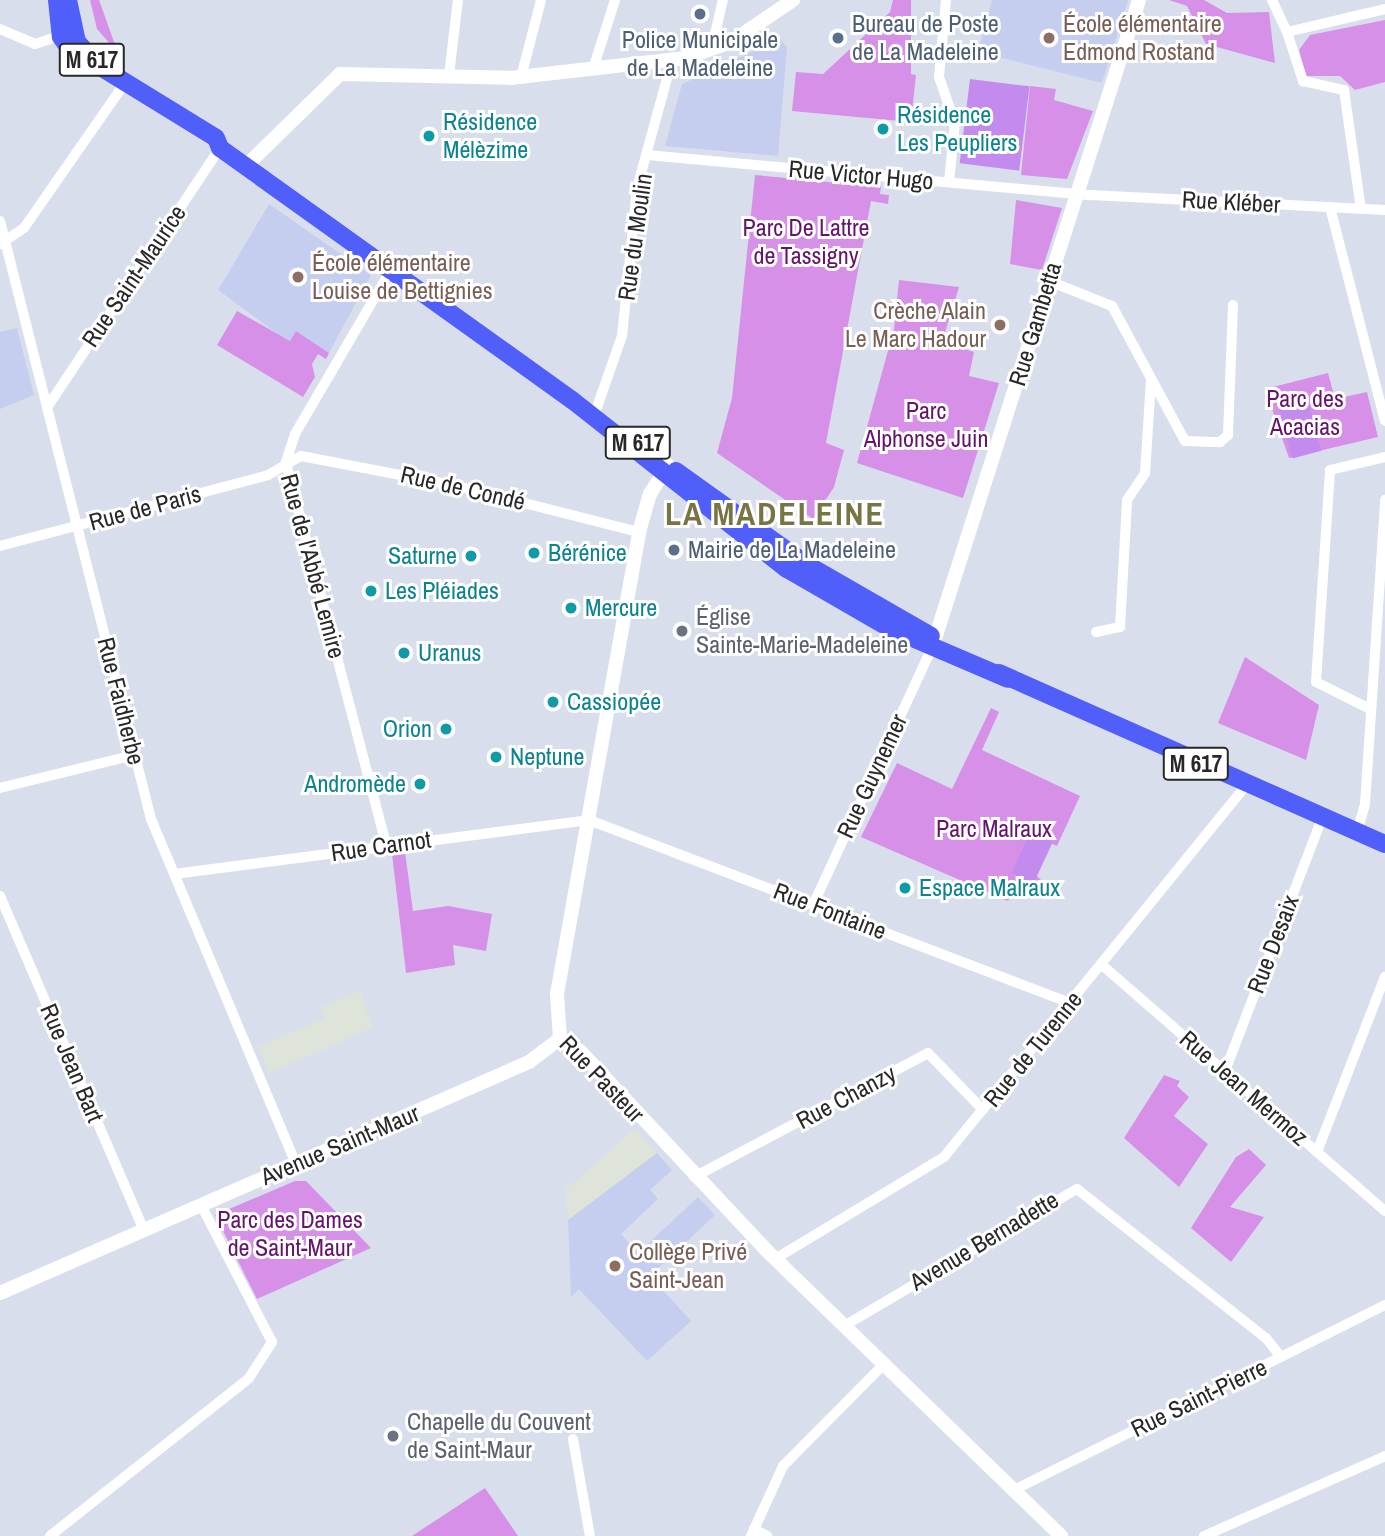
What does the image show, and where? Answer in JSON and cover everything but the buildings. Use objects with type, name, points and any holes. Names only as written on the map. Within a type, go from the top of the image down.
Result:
[{"type":"main road","name":"M 617","points":[[57,0],[78,62],[220,148],[392,268],[664,469],[806,564],[933,643],[1245,786],[1385,844]]},
{"type":"main road","name":"M 617","points":[[67,33],[68,0]]},
{"type":"main road","name":"M 617","points":[[572,400],[595,413],[664,469]]},
{"type":"street","points":[[449,75],[458,0]]},
{"type":"street","points":[[521,77],[541,0]]},
{"type":"street","points":[[593,69],[615,0]]},
{"type":"street","points":[[722,47],[715,34],[723,0]]},
{"type":"street","points":[[246,166],[340,74],[521,77],[672,60],[722,47],[793,0]]},
{"type":"street","points":[[946,0],[939,77],[955,123],[949,182]]},
{"type":"street","name":"Rue Gambetta","points":[[933,643],[1139,0]]},
{"type":"street","points":[[1272,0],[1287,32],[1303,81],[1344,90],[1361,209]]},
{"type":"street","points":[[1287,32],[1385,9]]},
{"type":"street","points":[[0,29],[35,44],[67,33]]},
{"type":"street","name":"Rue du Moulin","points":[[595,413],[622,336],[637,188],[672,60]]},
{"type":"street","points":[[4,242],[120,88]]},
{"type":"street","name":"Rue Saint-Maurice","points":[[48,406],[220,148]]},
{"type":"street","name":"Rue Victor Hugo","points":[[647,155],[1076,193]]},
{"type":"street","name":"Rue Kléber","points":[[1076,193],[1385,210]]},
{"type":"street","points":[[1330,207],[1385,421]]},
{"type":"street","name":"Rue Faidherbe","points":[[0,221],[150,819],[296,1164]]},
{"type":"street","name":"Rue de l'Abbé Lemire","points":[[386,845],[286,462],[295,434],[392,268]]},
{"type":"street","points":[[1049,281],[1112,306],[1185,441],[1220,442],[1228,435],[1233,305]]},
{"type":"street","points":[[1096,632],[1120,627],[1128,500],[1145,473],[1151,381]]},
{"type":"street","name":"Rue de Condé","points":[[286,462],[301,456],[371,468],[639,532]]},
{"type":"street","points":[[1370,709],[1316,682],[1330,470],[1385,457]]},
{"type":"street","name":"Rue de Paris","points":[[0,546],[268,475],[286,462]]},
{"type":"street","name":"Rue Pasteur","points":[[664,469],[639,532],[557,994],[559,1040],[583,1054],[694,1177],[775,1259],[1061,1536]]},
{"type":"street","points":[[1357,832],[1365,804],[1370,709],[1381,622],[1385,500]]},
{"type":"street","name":"Rue Guynemer","points":[[813,905],[933,643]]},
{"type":"street","points":[[0,789],[134,755]]},
{"type":"street","name":"Rue de Turenne","points":[[775,1259],[938,1162],[1102,965],[1245,786]]},
{"type":"street","name":"Rue Desaix","points":[[1225,1071],[1322,818]]},
{"type":"street","name":"Rue Carnot","points":[[174,874],[589,820]]},
{"type":"street","name":"Rue Fontaine","points":[[589,820],[1070,1003]]},
{"type":"street","name":"Rue Jean Bart","points":[[0,896],[144,1231]]},
{"type":"street","name":"Rue Jean Mermoz","points":[[1102,965],[1385,1211]]},
{"type":"street","points":[[1317,1152],[1385,977]]},
{"type":"street","name":"Avenue Saint-Maur","points":[[0,1293],[530,1062],[559,1040]]},
{"type":"street","name":"Rue Chanzy","points":[[694,1177],[928,1054],[983,1110]]},
{"type":"street","name":"Avenue Bernadette","points":[[844,1326],[1077,1189],[1266,1338],[1281,1357]]},
{"type":"street","points":[[50,1536],[249,1378],[272,1342],[201,1205]]},
{"type":"street","name":"Rue Saint-Pierre","points":[[1012,1491],[1385,1305]]},
{"type":"street","points":[[766,1536],[753,1533],[783,1466],[884,1364]]},
{"type":"street","points":[[573,1439],[590,1536]]},
{"type":"street","points":[[1204,1536],[1385,1456]]},
{"type":"shaded area","name":"École élémentaire Edmond Rostand","points":[[992,0],[1128,0],[1102,83],[978,52]]},
{"type":"shaded area","points":[[780,39],[787,47],[778,156],[665,146],[682,84]]},
{"type":"shaded area","name":"École élémentaire Louise de Bettignies","points":[[269,204],[371,275],[329,353],[296,331],[290,341],[282,337],[218,290]]},
{"type":"shaded area","points":[[17,328],[34,395],[0,409],[0,332]]},
{"type":"shaded area","points":[[360,991],[372,1028],[269,1073],[258,1047],[325,1018],[321,1007]]},
{"type":"shaded area","points":[[635,1129],[657,1153],[568,1220],[566,1189]]},
{"type":"shaded area","name":"Collège Privé Saint-Jean","points":[[657,1153],[672,1170],[650,1190],[658,1199],[621,1234],[638,1253],[698,1197],[715,1215],[650,1276],[691,1321],[647,1361],[579,1289],[571,1297],[568,1220]]},
{"type":"green space","points":[[90,0],[99,0],[118,53],[97,29]]},
{"type":"green space","points":[[893,0],[911,0],[911,74],[916,75],[911,122],[792,111],[796,72],[823,74],[890,12]]},
{"type":"green space","points":[[1169,0],[1204,0],[1227,13],[1269,12],[1275,63],[1206,44],[1187,6]]},
{"type":"green space","points":[[1385,20],[1385,82],[1355,90],[1340,76],[1306,76],[1299,50],[1310,35]]},
{"type":"green space","points":[[970,79],[1030,86],[1019,171],[960,163]]},
{"type":"green space","points":[[1030,86],[1056,89],[1054,100],[1093,111],[1067,179],[1021,175]]},
{"type":"green space","name":"Parc De Lattre de Tassigny","points":[[755,175],[881,187],[880,194],[889,195],[888,204],[871,201],[826,443],[844,450],[834,487],[813,519],[717,453],[732,398]]},
{"type":"green space","points":[[1016,200],[1062,208],[1042,270],[1010,264]]},
{"type":"green space","name":"Parc Alphonse Juin","points":[[899,280],[959,287],[942,342],[974,352],[969,376],[999,383],[963,498],[857,463],[894,329]]},
{"type":"green space","points":[[237,311],[290,341],[296,331],[329,353],[326,359],[318,354],[312,364],[315,377],[303,397],[217,345]]},
{"type":"green space","name":"Parc des Acacias","points":[[1328,373],[1335,399],[1367,392],[1378,437],[1289,458],[1265,389]]},
{"type":"green space","points":[[1305,390],[1321,451],[1292,459],[1276,398]]},
{"type":"green space","points":[[1245,657],[1319,705],[1306,760],[1218,723]]},
{"type":"green space","name":"Parc Malraux","points":[[991,708],[999,712],[982,750],[1080,796],[1057,846],[1052,844],[1037,876],[1041,880],[1025,899],[1012,893],[1008,901],[861,837],[897,763],[952,789]]},
{"type":"green space","points":[[1030,832],[1052,842],[1034,883],[1012,873]]},
{"type":"green space","points":[[405,852],[413,911],[448,906],[492,914],[486,951],[453,945],[455,965],[406,973],[392,854]]},
{"type":"green space","points":[[1164,1075],[1180,1081],[1177,1086],[1189,1097],[1174,1116],[1208,1144],[1179,1187],[1124,1138]]},
{"type":"green space","points":[[1249,1149],[1266,1165],[1230,1207],[1264,1217],[1231,1262],[1191,1228],[1236,1157]]},
{"type":"green space","name":"Parc des Dames de Saint-Maur","points":[[295,1181],[306,1181],[371,1248],[257,1299],[215,1215]]},
{"type":"green space","points":[[485,1488],[518,1536],[412,1536]]},
{"type":"place","name":"Police Municipale de La Madeleine","points":[[700,14]]},
{"type":"place","name":"Bureau de Poste de La Madeleine","points":[[838,38]]},
{"type":"place","name":"École élémentaire Edmond Rostand","points":[[1049,38]]},
{"type":"place","name":"Résidence Les Peupliers","points":[[883,129]]},
{"type":"place","name":"Résidence Mélèzime","points":[[429,136]]},
{"type":"place","name":"École élémentaire Louise de Bettignies","points":[[298,277]]},
{"type":"place","name":"Crèche Alain Le Marc Hadour","points":[[1000,325]]},
{"type":"place","name":"Mairie de La Madeleine","points":[[674,550]]},
{"type":"place","name":"Bérénice","points":[[534,553]]},
{"type":"place","name":"Saturne","points":[[471,556]]},
{"type":"place","name":"Les Pléiades","points":[[371,591]]},
{"type":"place","name":"Mercure","points":[[571,608]]},
{"type":"place","name":"Église Sainte-Marie-Madeleine","points":[[682,631]]},
{"type":"place","name":"Uranus","points":[[404,653]]},
{"type":"place","name":"Cassiopée","points":[[553,702]]},
{"type":"place","name":"Orion","points":[[446,729]]},
{"type":"place","name":"Neptune","points":[[496,757]]},
{"type":"place","name":"Andromède","points":[[420,784]]},
{"type":"place","name":"Espace Malraux","points":[[905,888]]},
{"type":"place","name":"Collège Privé Saint-Jean","points":[[615,1266]]},
{"type":"place","name":"Chapelle du Couvent de Saint-Maur","points":[[393,1436]]},
{"type":"district","name":"LA MADELEINE","points":[[775,514]]}]
